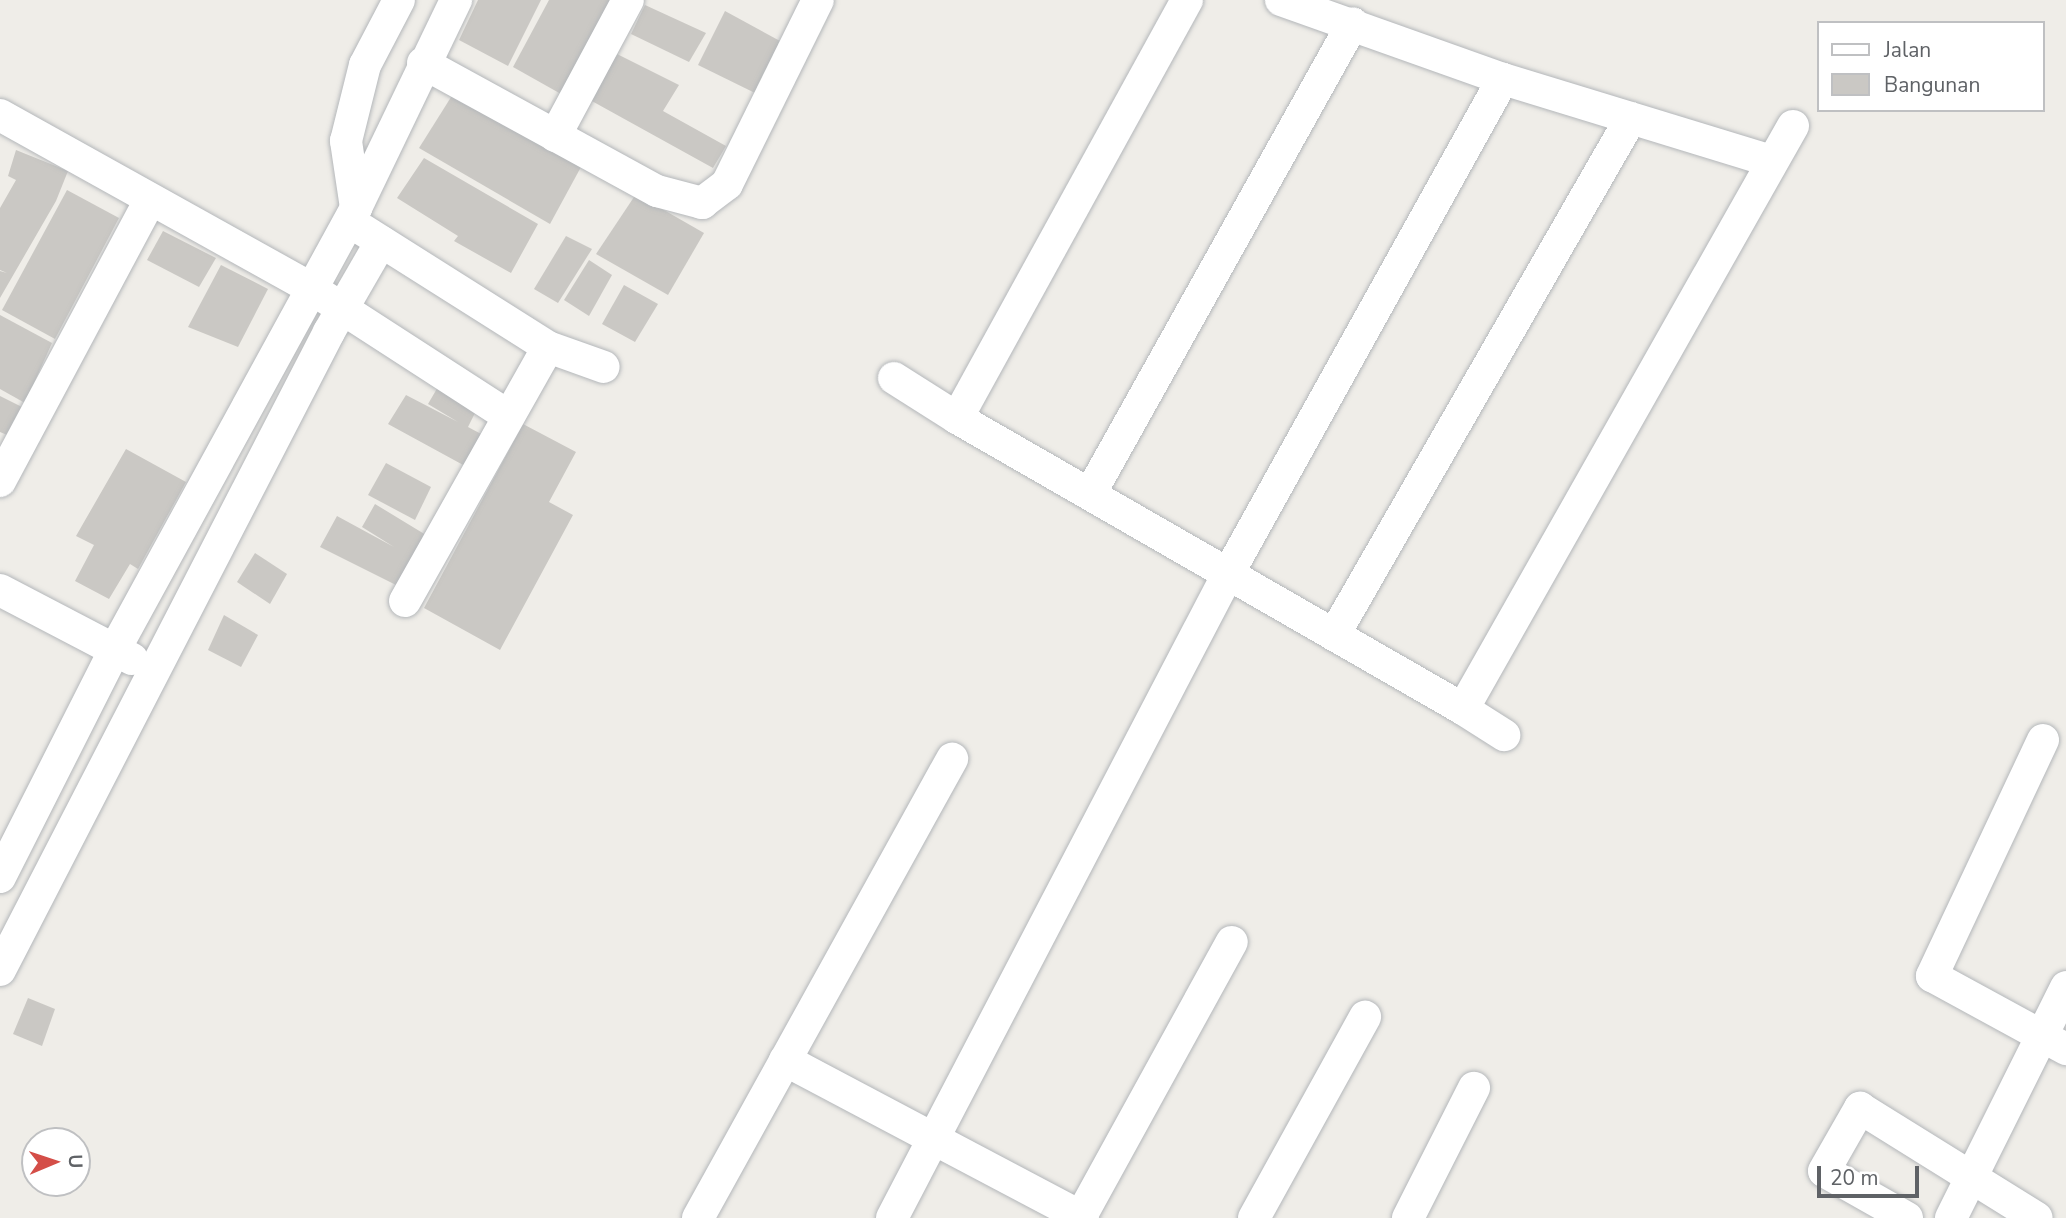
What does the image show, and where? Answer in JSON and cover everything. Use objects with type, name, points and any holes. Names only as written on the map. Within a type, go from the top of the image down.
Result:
[{"type":"street","points":[[400,0],[365,65],[346,141],[352,214],[381,242],[548,347],[604,367]]},
{"type":"street","points":[[0,877],[115,649],[352,214],[423,63],[456,0]]},
{"type":"street","points":[[555,136],[628,0]]},
{"type":"street","points":[[423,63],[657,191],[702,203],[727,184],[818,0]]},
{"type":"street","points":[[957,418],[1188,0]]},
{"type":"street","points":[[1281,0],[1353,23],[1503,79],[1772,161]]},
{"type":"street","points":[[1090,494],[1353,23]]},
{"type":"street","points":[[892,1218],[1228,574],[1503,79]]},
{"type":"street","points":[[1334,635],[1631,118]]},
{"type":"street","points":[[3,124],[150,200],[312,289],[507,415]]},
{"type":"street","points":[[1463,709],[1793,126]]},
{"type":"street","points":[[0,481],[150,200]]},
{"type":"street","points":[[0,970],[342,308],[381,242]]},
{"type":"street","points":[[405,601],[507,415],[548,347]]},
{"type":"street","points":[[894,378],[957,418],[1504,735]]},
{"type":"street","points":[[0,590],[155,670]]},
{"type":"street","points":[[2043,740],[1932,976],[2054,1043]]},
{"type":"street","points":[[698,1218],[952,759]]},
{"type":"street","points":[[785,1060],[1081,1218],[1232,942]]},
{"type":"street","points":[[1951,1218],[1970,1176],[2054,1043],[2066,987]]},
{"type":"street","points":[[1254,1218],[1365,1017]]},
{"type":"street","points":[[1408,1218],[1475,1088]]},
{"type":"street","points":[[1907,1218],[1824,1171],[1860,1108],[2037,1218]]},
{"type":"building","points":[[478,0],[541,0],[508,66],[459,40]]},
{"type":"building","points":[[549,0],[615,0],[561,94],[513,67]]},
{"type":"building","points":[[645,5],[706,33],[689,62],[631,34]]},
{"type":"building","points":[[725,11],[780,41],[755,93],[698,65]]},
{"type":"building","points":[[617,54],[679,85],[663,111],[726,146],[713,168],[590,100]]},
{"type":"building","points":[[453,94],[581,167],[550,224],[419,148]]},
{"type":"building","points":[[16,150],[68,171],[56,201],[0,298],[0,271],[7,273],[0,270],[0,208],[16,180],[8,176]]},
{"type":"building","points":[[424,158],[538,224],[511,273],[454,241],[458,236],[397,198]]},
{"type":"building","points":[[67,190],[119,218],[55,339],[2,310]]},
{"type":"building","points":[[636,194],[704,233],[668,295],[596,254]]},
{"type":"building","points":[[163,231],[216,258],[199,287],[147,260]]},
{"type":"building","points":[[566,236],[592,249],[558,303],[534,289]]},
{"type":"building","points":[[589,260],[612,275],[589,316],[564,300]]},
{"type":"building","points":[[221,265],[268,289],[238,347],[188,327]]},
{"type":"building","points":[[624,285],[658,304],[635,342],[602,324]]},
{"type":"building","points":[[0,315],[52,343],[25,403],[0,389]]},
{"type":"building","points":[[442,380],[481,401],[468,427],[483,435],[465,466],[388,424],[406,395],[458,422],[428,404]]},
{"type":"building","points":[[0,396],[22,407],[7,435],[0,432]]},
{"type":"building","points":[[523,424],[576,452],[549,502],[573,515],[500,650],[424,608]]},
{"type":"building","points":[[126,449],[186,482],[138,569],[130,564],[109,599],[75,581],[94,545],[76,536]]},
{"type":"building","points":[[386,463],[431,487],[415,520],[368,495]]},
{"type":"building","points":[[375,504],[426,535],[398,586],[320,547],[337,516],[394,547],[362,527]]},
{"type":"building","points":[[255,553],[287,574],[270,604],[237,582]]},
{"type":"building","points":[[224,615],[258,635],[241,667],[208,650]]},
{"type":"building","points":[[28,998],[55,1009],[42,1046],[13,1034]]}]
